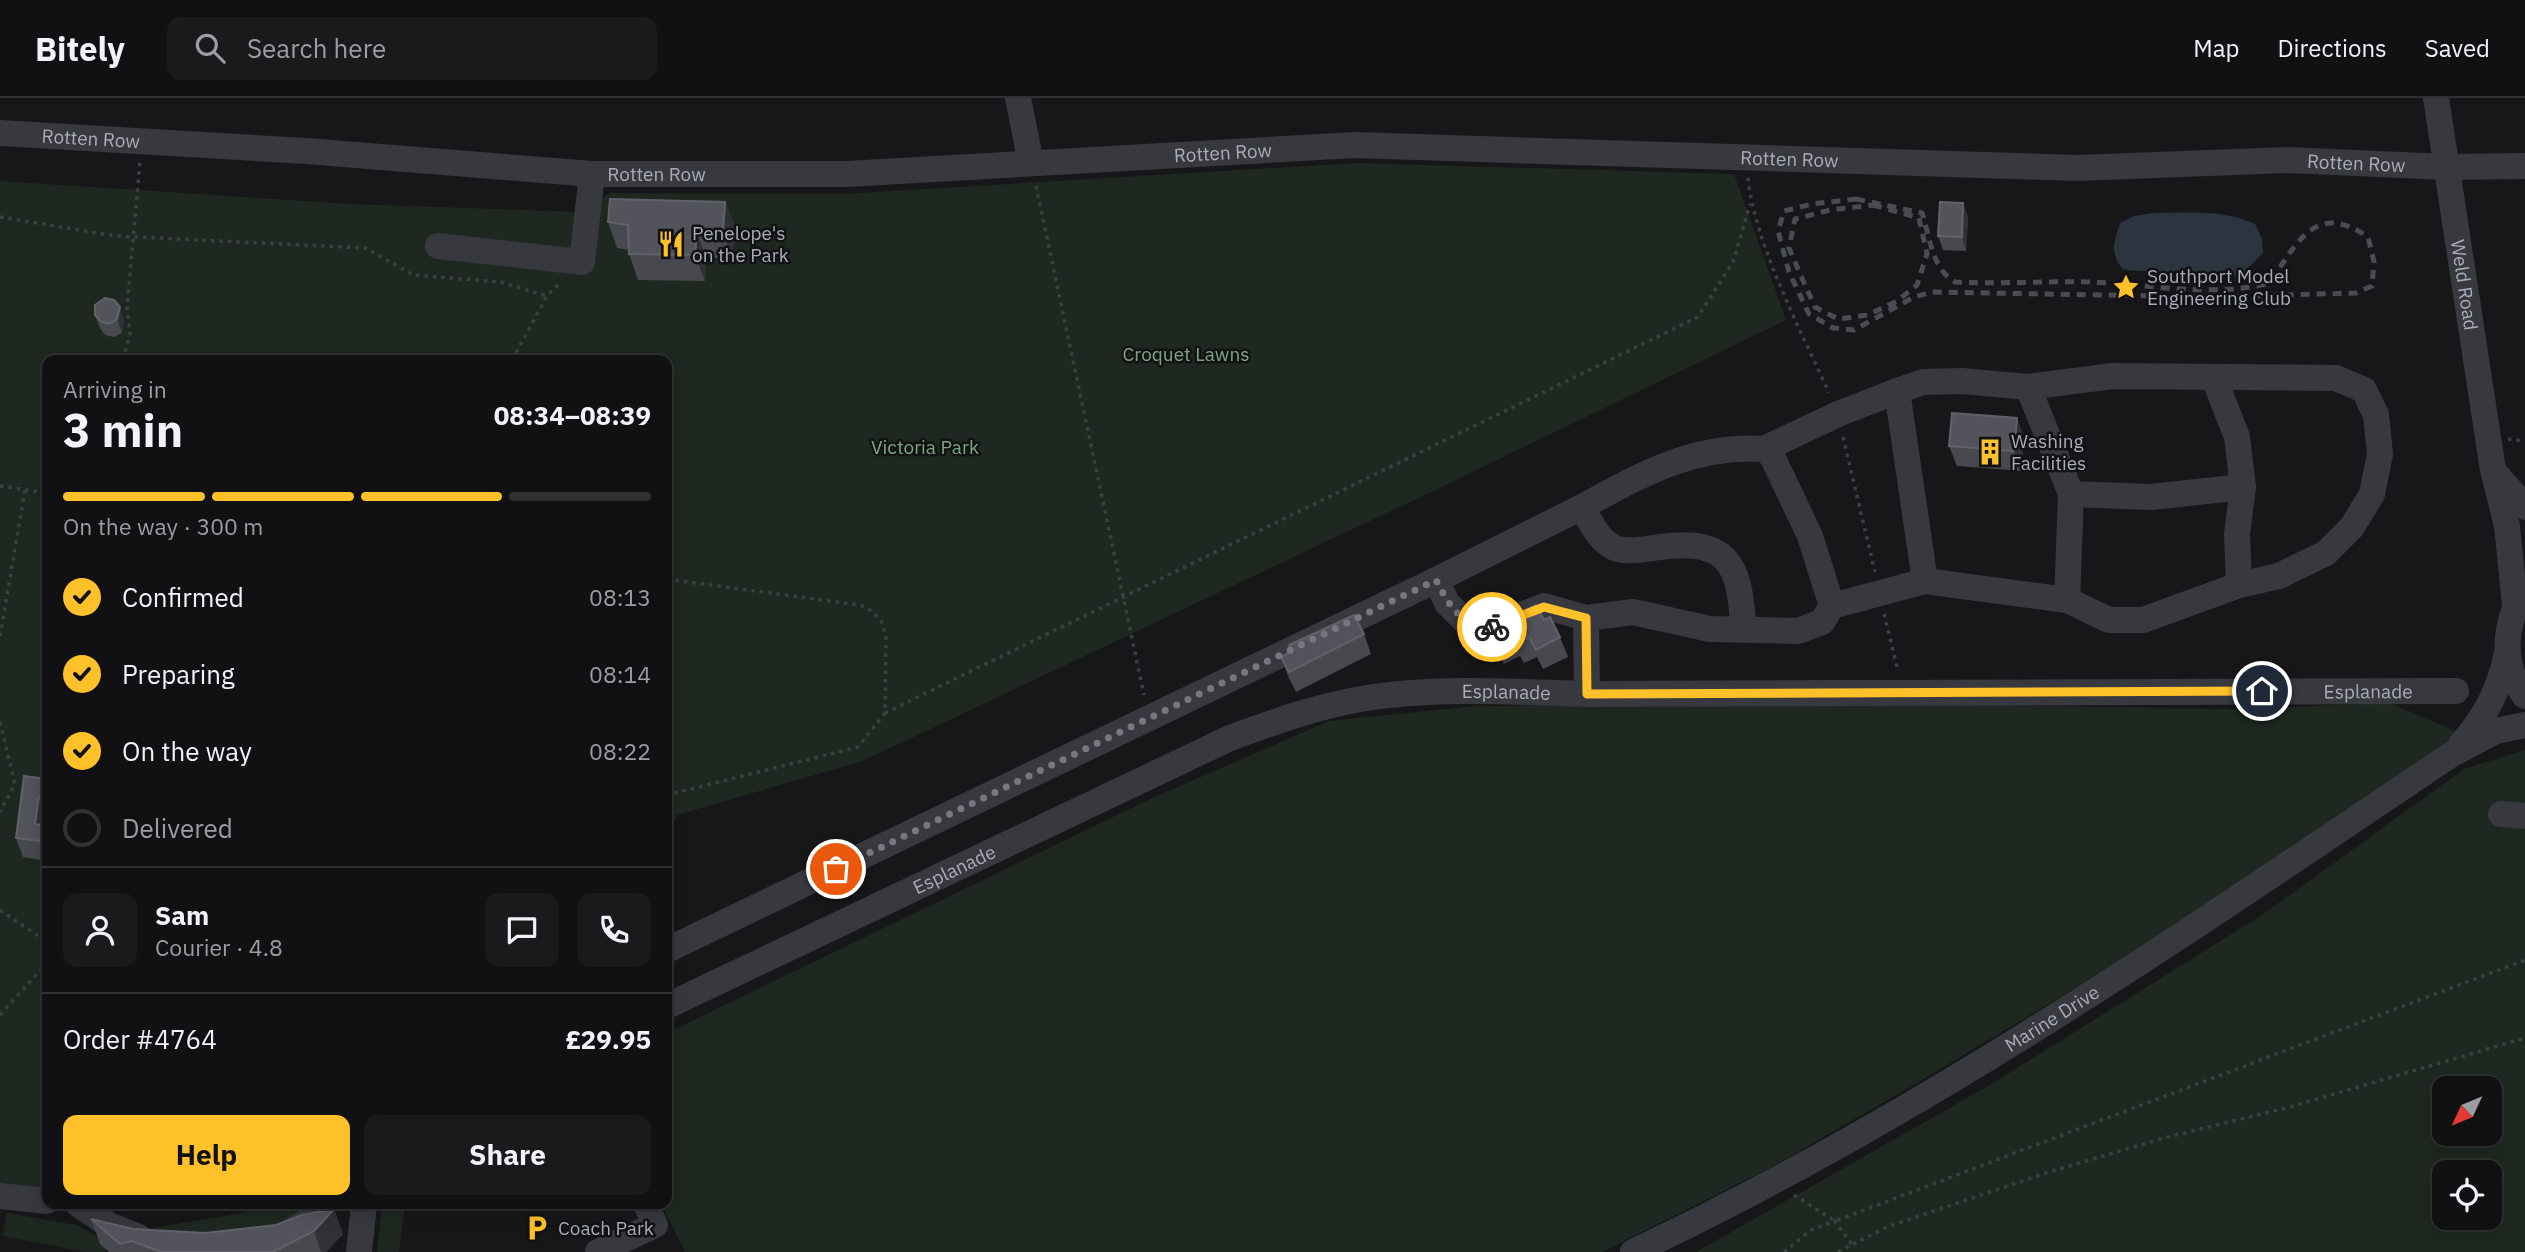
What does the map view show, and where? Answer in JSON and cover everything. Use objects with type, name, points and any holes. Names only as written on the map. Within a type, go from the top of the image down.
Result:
[{"type":"street","points":[[1018,98],[1031,163]]},
{"type":"street","name":"Weld Road","points":[[2436,98],[2493,470],[2507,526],[2520,598],[2508,629],[2507,653]]},
{"type":"street","name":"Rotten Row","points":[[0,133],[592,174],[847,173],[1355,145],[2077,168],[2287,160],[2447,167],[2525,166]]},
{"type":"street","points":[[438,246],[582,262],[592,174]]},
{"type":"street","points":[[672,948],[1436,580],[1636,477],[1707,450],[1764,449],[1838,414],[1923,382],[1962,381],[2028,387],[2113,376],[2336,378],[2364,390],[2376,415],[2380,454],[2372,494],[2352,527],[2326,553],[2279,576],[2239,585],[2143,620],[2109,620],[2067,600],[1925,581],[1832,606],[1822,622],[1798,631],[1710,629],[1633,612],[1586,618],[1544,607],[1491,627],[1466,622],[1447,603],[1436,580]]},
{"type":"street","points":[[2214,378],[2237,436],[2243,487],[2237,534],[2239,585]]},
{"type":"street","points":[[2028,387],[2071,494],[2067,600]]},
{"type":"street","points":[[1897,391],[1925,581]]},
{"type":"street","points":[[1764,449],[1772,456],[1810,536],[1832,606]]},
{"type":"street","points":[[2493,470],[2525,507]]},
{"type":"street","points":[[2071,494],[2151,497],[2243,487]]},
{"type":"street","points":[[1582,507],[1594,529],[1611,547],[1638,551],[1695,546],[1711,547],[1724,554],[1740,589],[1743,630]]},
{"type":"street","points":[[1586,618],[1587,694]]},
{"type":"street","points":[[2507,653],[2512,673],[2525,696]]},
{"type":"street","name":"Marine Drive","points":[[2452,754],[2484,719],[2499,687],[2507,653]]},
{"type":"street","name":"Esplanade","points":[[672,1004],[1230,738],[1265,725],[1373,697],[1460,691],[1587,694],[2456,691]]},
{"type":"street","name":"Marine Drive","points":[[1633,1252],[1807,1162],[1997,1053],[2179,937],[2452,754],[2496,731],[2525,725]]},
{"type":"street","points":[[0,1196],[42,1200]]},
{"type":"street","points":[[86,1209],[129,1234],[162,1240]]},
{"type":"street","points":[[260,1237],[296,1230],[317,1216],[321,1209]]},
{"type":"street","points":[[359,1252],[363,1209]]},
{"type":"street","points":[[598,1252],[655,1225],[648,1209]]},
{"type":"path","points":[[123,355],[130,333],[127,308],[136,236],[141,142]]},
{"type":"path","points":[[1031,163],[1149,718]]},
{"type":"path","points":[[672,794],[858,747],[886,713],[1698,317],[1733,262],[1750,204]]},
{"type":"path","points":[[0,217],[136,236],[366,248],[413,275],[500,282],[547,296]]},
{"type":"path","points":[[515,355],[547,296],[582,262]]},
{"type":"path","points":[[0,486],[42,492]]},
{"type":"path","points":[[0,636],[25,490]]},
{"type":"path","points":[[672,580],[868,608],[881,620],[885,629],[886,713]]},
{"type":"path","points":[[0,722],[15,784],[0,811]]},
{"type":"path","points":[[15,784],[26,786]]},
{"type":"path","points":[[0,910],[42,939]]},
{"type":"path","points":[[1784,1252],[1811,1230],[2525,960]]},
{"type":"path","points":[[0,1016],[42,969]]},
{"type":"path","points":[[1838,1252],[1887,1227],[2046,1173],[2164,1138],[2290,1107],[2525,1038]]},
{"type":"path","points":[[1786,1190],[1835,1221],[1852,1245]]},
{"type":"green space","name":"Victoria Park","points":[[1357,163],[1734,174],[1786,320],[1429,493],[863,761],[677,815],[672,826],[672,355],[42,355],[42,1189],[0,1185],[0,181],[351,204],[578,212],[610,193],[842,194]]},
{"type":"green space","points":[[2390,703],[2459,733],[2426,760],[2132,954],[1768,1169],[1602,1252],[685,1252],[664,1209],[672,1209],[672,1031],[1148,800],[1329,721],[1476,706],[1887,704],[2237,709]]},
{"type":"green space","points":[[2525,750],[2525,1252],[1696,1252],[1990,1085],[2262,915],[2464,769]]},
{"type":"green space","points":[[263,1209],[304,1209],[284,1223],[273,1226],[217,1232],[178,1232],[153,1228]]},
{"type":"green space","points":[[381,1209],[404,1209],[399,1252],[377,1252]]},
{"type":"green space","points":[[7,1213],[77,1225],[109,1243],[106,1252],[85,1252],[3,1236]]},
{"type":"shaded area","points":[[2153,213],[2205,213],[2243,219],[2255,224],[2262,239],[2263,253],[2240,276],[2124,270],[2115,254],[2120,223],[2134,216]]},
{"type":"building","points":[[610,199],[725,202],[723,232],[697,232],[695,255],[629,254],[628,225],[608,222]]},
{"type":"building","points":[[1940,202],[1963,203],[1962,237],[1938,236]]},
{"type":"building","points":[[105,298],[114,300],[120,307],[117,319],[109,324],[100,321],[95,315],[95,305]]},
{"type":"building","points":[[1952,413],[2017,418],[2014,451],[1949,446]]},
{"type":"building","points":[[1536,605],[1544,620],[1550,617],[1560,637],[1536,650],[1529,637],[1517,643],[1513,636],[1497,644],[1489,628],[1518,611],[1519,614]]},
{"type":"building","points":[[1354,615],[1364,634],[1289,672],[1281,657],[1292,651],[1289,645]]},
{"type":"building","points":[[24,776],[42,778],[42,796],[39,796],[35,824],[42,825],[42,841],[16,838]]},
{"type":"building","points":[[334,1209],[314,1231],[273,1252],[161,1252],[132,1241],[120,1244],[91,1219],[133,1229],[205,1233],[276,1225],[302,1215]]},
{"type":"railway","points":[[1856,199],[1922,213],[1937,261],[1941,269],[1955,282],[2091,282],[2203,290],[2248,287],[2269,283],[2308,232],[2320,225],[2333,223],[2349,227],[2368,237],[2374,262],[2372,286],[2356,293],[2215,297],[1932,292],[1914,297],[1854,330],[1833,328],[1809,314],[1789,272],[1778,231],[1784,211],[1812,204],[1856,199]]},
{"type":"railway","points":[[1873,205],[1919,218],[1927,254],[1917,285],[1897,301],[1868,315],[1838,319],[1815,307],[1801,276],[1789,248],[1795,219],[1830,210],[1873,205]]},
{"type":"way so far","points":[[836,869],[1436,580],[1447,603],[1466,622],[1492,627]]},
{"type":"place","name":"Penelope's on the Park","points":[[671,244]]},
{"type":"place","name":"Southport Model Engineering Club","points":[[2126,287]]},
{"type":"place","name":"Washing Facilities","points":[[1990,452]]},
{"type":"place","name":"Coach Park","points":[[537,1228]]},
{"type":"route","points":[[1492,627],[1544,607],[1586,618],[1587,694],[2262,691]]},
{"type":"park label","name":"Croquet Lawns","points":[[1186,354]]}]
